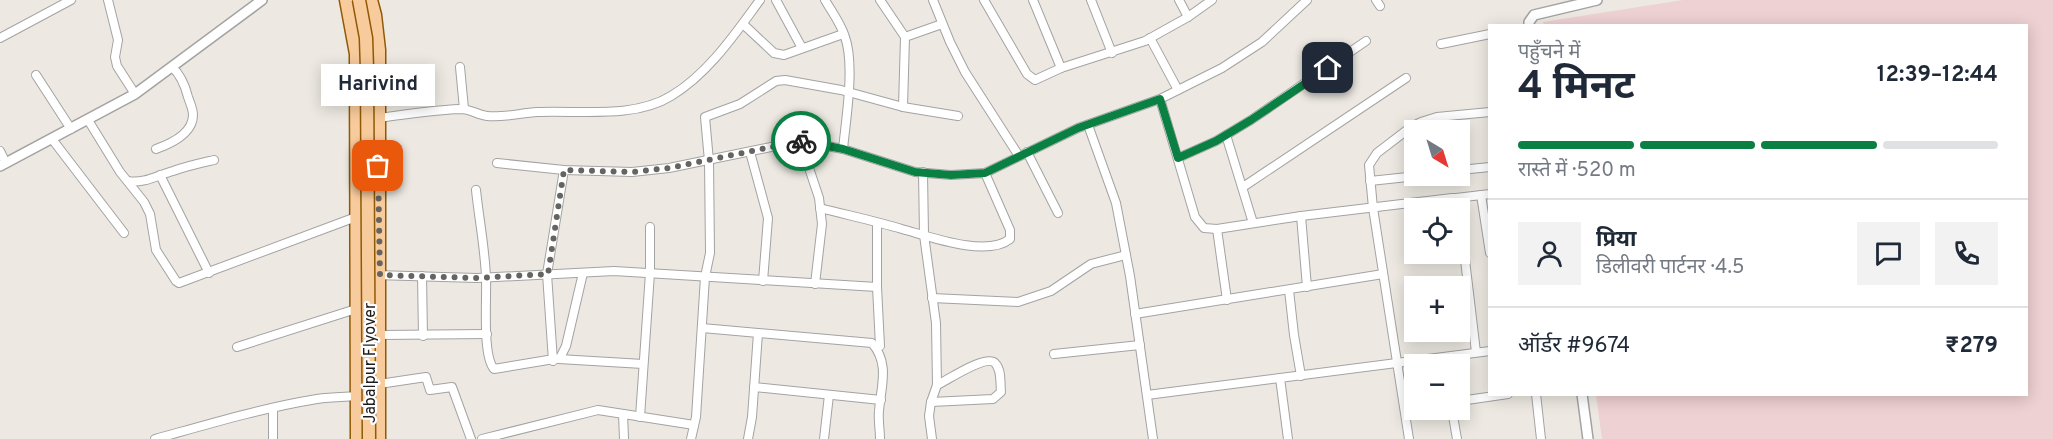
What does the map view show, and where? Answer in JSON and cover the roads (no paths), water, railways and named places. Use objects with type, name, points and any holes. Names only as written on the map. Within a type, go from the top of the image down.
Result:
[{"type":"main road","points":[[346,0],[356,54],[357,439]]},
{"type":"main road","name":"Jabalpur Flyover","points":[[359,0],[366,38],[367,69],[369,439]]},
{"type":"main road","points":[[371,0],[379,50],[379,439]]},
{"type":"street","points":[[0,38],[71,0]]},
{"type":"street","points":[[108,0],[118,40],[117,66],[135,94]]},
{"type":"street","points":[[0,151],[3,164],[135,94],[262,0]]},
{"type":"street","points":[[379,118],[464,109],[488,116],[626,110],[660,103],[673,95],[714,60],[760,0]]},
{"type":"street","points":[[776,0],[802,48]]},
{"type":"street","points":[[825,0],[843,34],[848,54],[848,92],[843,149]]},
{"type":"street","points":[[880,0],[905,37],[903,107]]},
{"type":"street","points":[[933,0],[965,72],[1023,154],[1058,213]]},
{"type":"street","points":[[984,0],[1032,79],[1041,79],[1061,68],[1112,53],[1150,38],[1188,17],[1212,0]]},
{"type":"street","points":[[1034,0],[1061,68]]},
{"type":"street","points":[[1091,0],[1112,53]]},
{"type":"street","points":[[1179,0],[1188,17]]},
{"type":"street","points":[[497,163],[564,170],[632,172],[709,161],[800,141],[843,149],[915,172],[951,175],[985,173],[1088,125],[1160,99],[1222,68],[1262,42],[1307,0]]},
{"type":"street","points":[[1529,24],[1534,15],[1592,0]]},
{"type":"street","points":[[742,24],[774,53],[784,55],[843,34]]},
{"type":"street","points":[[905,37],[942,24]]},
{"type":"street","points":[[1441,44],[1488,34]]},
{"type":"street","points":[[1150,38],[1178,90]]},
{"type":"street","points":[[1178,158],[1251,120],[1366,40]]},
{"type":"street","points":[[156,149],[171,144],[191,126],[193,116],[180,74],[172,67]]},
{"type":"street","points":[[460,67],[464,109]]},
{"type":"street","points":[[36,75],[71,129]]},
{"type":"street","points":[[1243,187],[1406,78]]},
{"type":"street","points":[[691,439],[696,417],[705,277],[710,253],[709,161],[705,117],[740,104],[776,81],[848,92],[903,107],[958,116]]},
{"type":"street","points":[[1160,99],[1195,217],[1203,228],[1217,229],[1301,216],[1404,204]]},
{"type":"street","points":[[1404,407],[1373,208],[1369,165],[1372,158],[1411,127],[1437,117],[1488,112]]},
{"type":"street","points":[[88,120],[108,154],[144,202],[150,214],[156,250],[176,281],[183,283],[356,217]]},
{"type":"street","points":[[1088,125],[1116,203],[1136,314],[1153,439]]},
{"type":"street","points":[[1226,135],[1253,223]]},
{"type":"street","points":[[52,139],[124,233]]},
{"type":"street","points":[[800,141],[819,198],[822,224],[815,284]]},
{"type":"street","points":[[750,152],[768,218],[763,281]]},
{"type":"street","points":[[128,181],[140,182],[214,160]]},
{"type":"street","points":[[1470,169],[1488,167]]},
{"type":"street","points":[[556,360],[548,274],[564,170]]},
{"type":"street","points":[[923,172],[924,235],[936,323],[937,385],[928,416],[932,439]]},
{"type":"street","points":[[820,208],[943,241],[978,246],[1002,244],[1010,239],[1010,230],[985,173]]},
{"type":"street","points":[[160,175],[209,273]]},
{"type":"street","points":[[1370,181],[1404,177]]},
{"type":"street","points":[[476,190],[486,277],[487,334],[491,365],[494,369],[556,360],[643,364]]},
{"type":"street","points":[[1456,198],[1485,195],[1488,235]]},
{"type":"street","points":[[1301,216],[1307,287]]},
{"type":"street","points":[[878,222],[877,287],[880,346]]},
{"type":"street","points":[[640,417],[650,273],[650,227]]},
{"type":"street","points":[[1217,229],[1227,300]]},
{"type":"street","points":[[932,298],[1018,302],[1051,291],[1091,264],[1126,255]]},
{"type":"street","points":[[1465,264],[1476,352]]},
{"type":"street","points":[[356,273],[486,277],[614,271],[877,287]]},
{"type":"street","points":[[556,360],[566,346],[583,273]]},
{"type":"street","points":[[1136,314],[1383,274]]},
{"type":"street","points":[[422,276],[423,336]]},
{"type":"street","points":[[1289,290],[1301,376]]},
{"type":"street","points":[[237,347],[356,309]]},
{"type":"street","points":[[702,328],[872,343],[880,354],[884,367],[879,412],[880,439]]},
{"type":"street","points":[[748,439],[759,333]]},
{"type":"street","points":[[380,335],[487,334]]},
{"type":"street","points":[[1054,354],[1140,345]]},
{"type":"street","points":[[1147,395],[1488,351]]},
{"type":"street","points":[[931,402],[993,399],[1001,392],[999,371],[996,364],[991,361],[977,364],[937,385]]},
{"type":"street","points":[[155,439],[273,408],[319,398],[358,396],[426,377],[430,390],[452,387],[471,439]]},
{"type":"street","points":[[1280,378],[1288,439]]},
{"type":"street","points":[[754,387],[881,400]]},
{"type":"street","points":[[824,439],[829,395]]},
{"type":"street","points":[[1470,400],[1495,396]]},
{"type":"street","points":[[1536,396],[1541,439]]},
{"type":"street","points":[[1582,396],[1588,439]]},
{"type":"street","points":[[273,408],[273,439]]},
{"type":"street","points":[[482,439],[597,411],[694,425]]},
{"type":"street","points":[[623,414],[624,439]]},
{"type":"street","points":[[1406,420],[1409,439]]},
{"type":"street","points":[[1453,420],[1456,439]]},
{"type":"place","name":"Harivind","points":[[378,166]]}]
